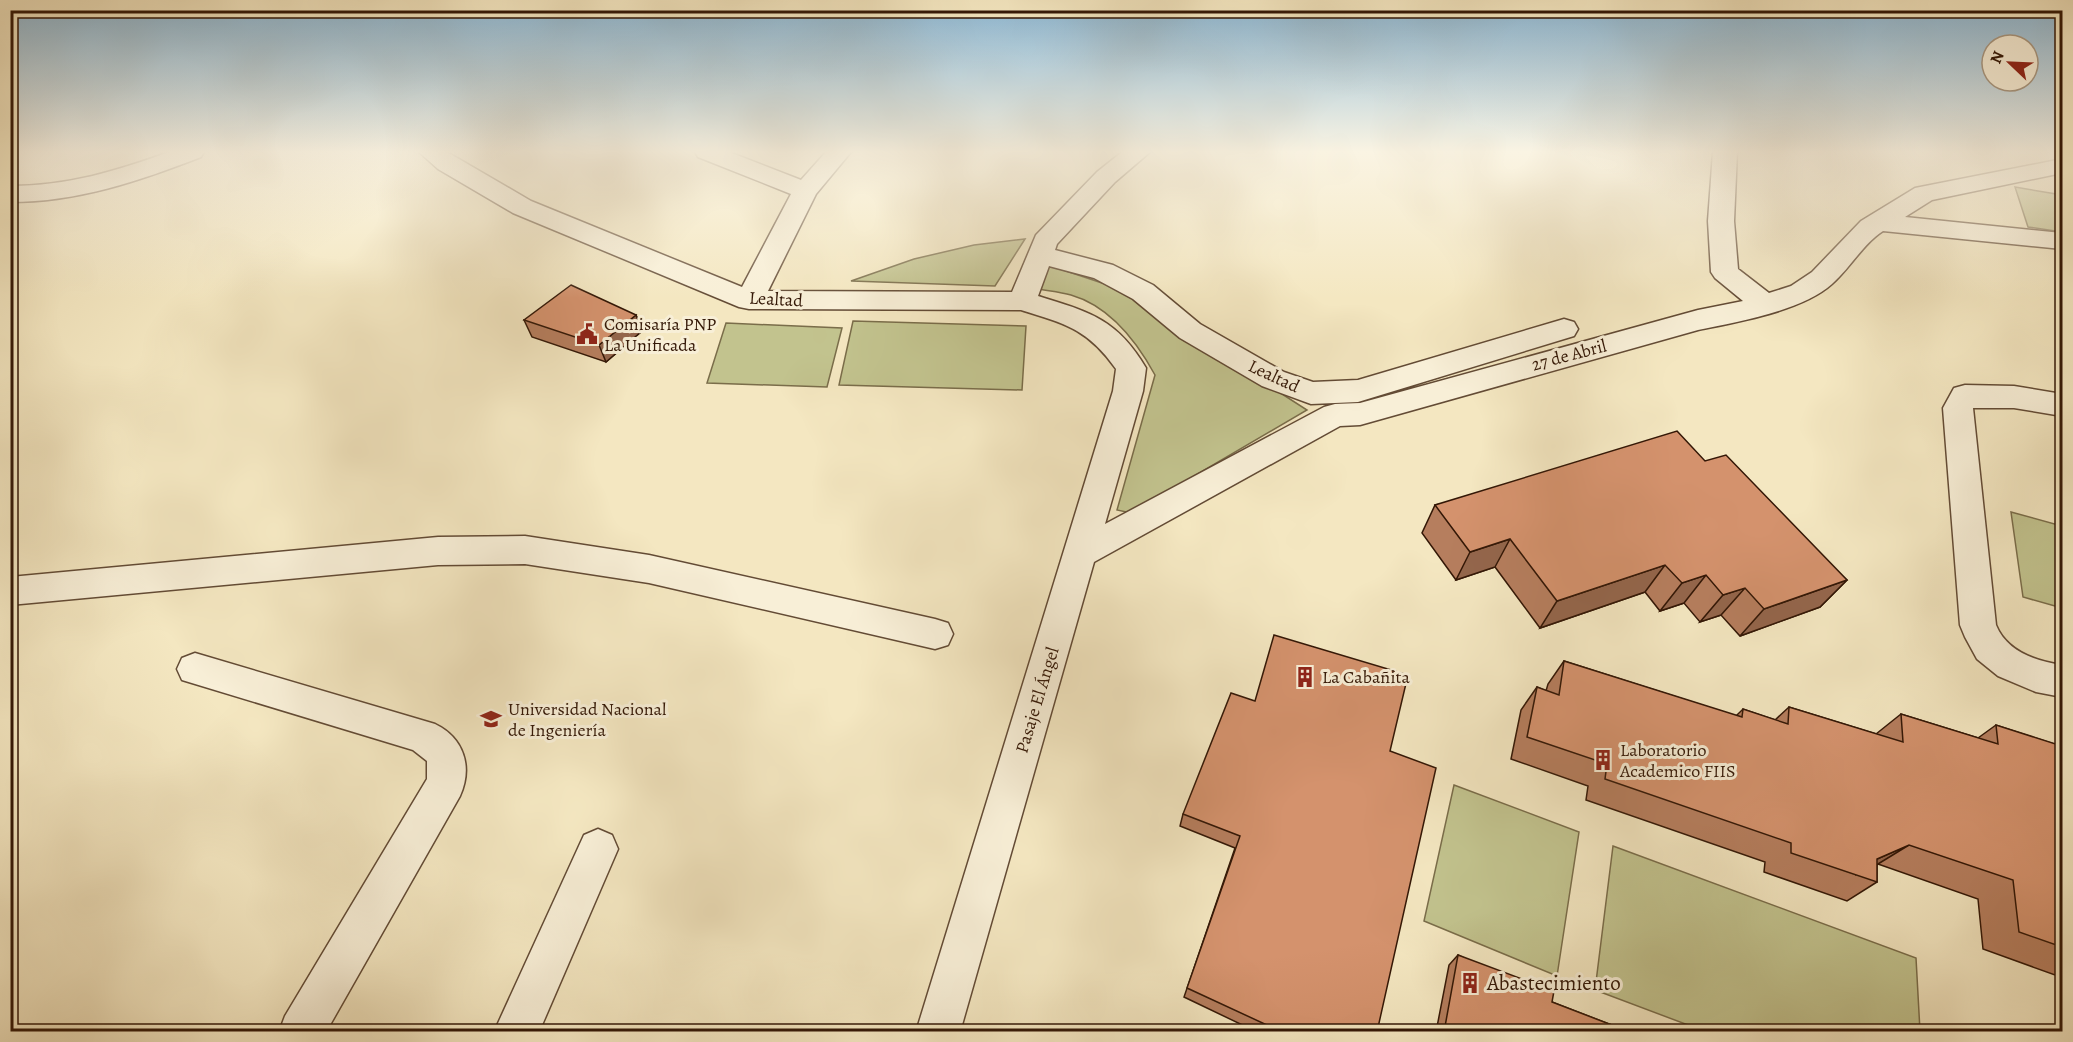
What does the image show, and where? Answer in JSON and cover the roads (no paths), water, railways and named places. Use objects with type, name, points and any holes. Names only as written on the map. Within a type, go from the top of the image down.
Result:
[{"type":"street","name":"Lealtad","points":[[511,201],[749,300],[1022,301],[1072,316],[1096,328],[1113,342],[1131,368]]},
{"type":"street","points":[[749,300],[800,201]]},
{"type":"street","points":[[1022,301],[1045,241],[1083,201]]},
{"type":"street","points":[[1722,201],[1721,221],[1725,272],[1764,304]]},
{"type":"street","name":"27 de Abril","points":[[1081,553],[1335,415],[1360,414],[1801,293],[1822,278],[1870,227],[1913,201]]},
{"type":"street","points":[[1969,201],[1994,233]]},
{"type":"street","points":[[1878,222],[2062,241]]},
{"type":"street","name":"Lealtad","points":[[1040,255],[1103,272],[1143,292],[1190,331],[1273,379],[1311,393],[1358,391],[1564,329]]},
{"type":"street","name":"Pasaje El Ángel","points":[[938,1032],[1081,553],[1128,391],[1131,368]]},
{"type":"street","points":[[2062,405],[2023,397],[1985,395],[1965,396],[1958,408],[1974,590],[1978,625],[1983,641],[2000,658],[2025,672],[2050,680],[2062,681]]},
{"type":"street","points":[[10,591],[395,554],[480,549],[525,550],[649,569],[935,634]]},
{"type":"street","points":[[195,669],[422,736],[434,742],[444,752],[448,766],[446,783],[301,1032]]},
{"type":"street","points":[[516,1032],[598,849]]},
{"type":"place","name":"Comisaría PNP La Unificada","points":[[587,334]]},
{"type":"place","name":"La Cabañita","points":[[1305,677]]},
{"type":"place","name":"Universidad Nacional de Ingeniería","points":[[491,719]]},
{"type":"place","name":"Laboratorio Academico FIIS","points":[[1603,760]]},
{"type":"place","name":"Abastecimiento","points":[[1470,983]]}]
